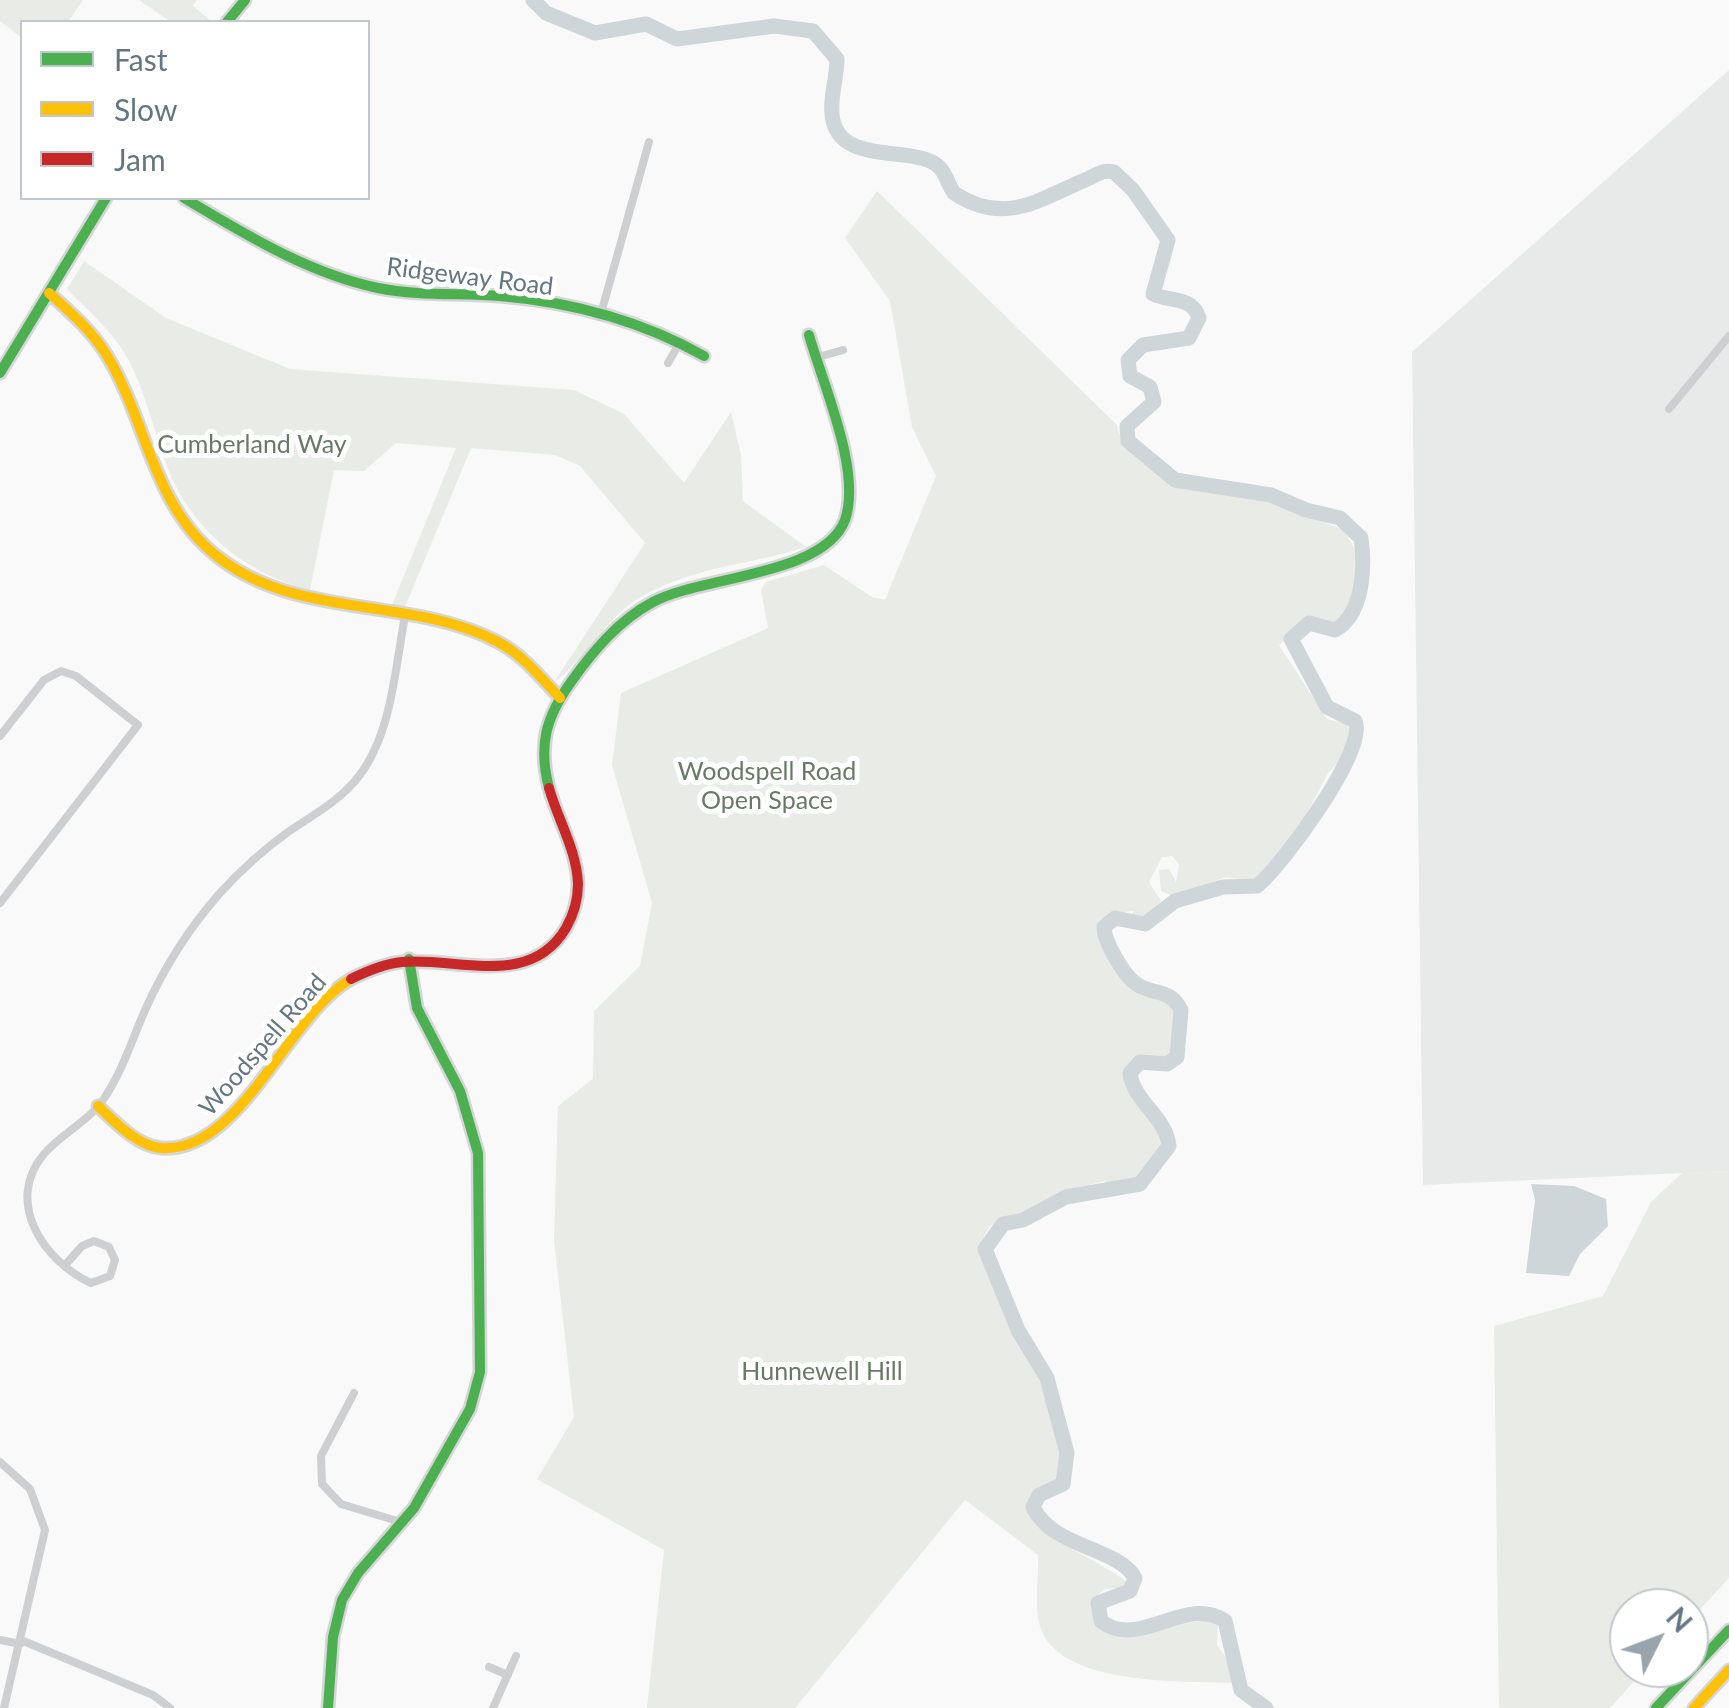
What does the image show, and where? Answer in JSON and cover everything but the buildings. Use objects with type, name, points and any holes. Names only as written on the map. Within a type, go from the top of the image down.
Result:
[{"type":"main road","points":[[229,20],[245,0]]},
{"type":"main road","points":[[0,373],[105,200]]},
{"type":"main road","name":"Ridgeway Road","points":[[187,200],[271,250],[329,275],[396,291],[522,298],[680,342],[704,356]]},
{"type":"main road","points":[[50,293],[81,318],[106,348],[166,496],[205,546],[241,572],[274,589],[472,630],[522,659],[560,698]]},
{"type":"main road","name":"Woodspell Road","points":[[98,1106],[152,1146],[180,1148],[200,1142],[218,1128],[328,995],[373,967],[410,959],[476,966],[522,965],[543,955],[566,930],[578,897],[577,868],[547,785],[541,750],[544,724],[560,698],[615,630],[652,602],[705,580],[814,556],[840,533],[848,515],[849,488],[809,335]]},
{"type":"main road","points":[[328,1708],[333,1637],[342,1600],[358,1572],[404,1524],[474,1400],[480,1372],[478,1154],[460,1092],[417,1008],[410,959]]},
{"type":"main road","points":[[1656,1708],[1729,1630]]},
{"type":"main road","points":[[1694,1708],[1729,1670]]},
{"type":"street","points":[[600,317],[649,142]]},
{"type":"street","points":[[1668,409],[1729,336]]},
{"type":"street","points":[[668,363],[680,342]]},
{"type":"street","points":[[815,358],[843,350]]},
{"type":"street","points":[[66,1264],[82,1246],[94,1241],[109,1247],[115,1260],[110,1276],[98,1283],[81,1278],[66,1264],[34,1232],[27,1214],[28,1190],[44,1154],[98,1106],[156,987],[194,925],[252,861],[338,797],[372,757],[384,720],[405,616]]},
{"type":"street","points":[[0,736],[44,680],[61,671],[76,676],[138,725],[0,903]]},
{"type":"street","points":[[354,1394],[321,1456],[322,1484],[341,1504],[404,1524]]},
{"type":"street","points":[[0,1462],[30,1489],[46,1530],[4,1708]]},
{"type":"street","points":[[0,1640],[21,1642],[154,1695],[170,1708]]},
{"type":"street","points":[[493,1708],[516,1656]]},
{"type":"street","points":[[490,1667],[508,1675]]},
{"type":"shaded area","points":[[1729,70],[1729,1171],[1423,1185],[1412,352]]},
{"type":"shaded area","points":[[1531,1184],[1574,1186],[1606,1199],[1608,1226],[1580,1254],[1569,1276],[1526,1273],[1535,1200]]},
{"type":"green space","points":[[0,0],[83,0],[69,20],[20,20],[20,36],[0,21]]},
{"type":"green space","points":[[139,0],[197,0],[193,6],[210,20],[168,20]]},
{"type":"green space","name":"Hunnewell Hill","points":[[877,191],[1117,425],[1122,442],[1173,485],[1259,497],[1344,530],[1357,553],[1354,594],[1344,618],[1331,624],[1311,619],[1279,645],[1327,719],[1347,724],[1353,736],[1349,752],[1328,773],[1291,844],[1258,882],[1226,877],[1175,897],[1161,891],[1159,870],[1169,869],[1176,882],[1179,864],[1172,856],[1162,857],[1149,882],[1161,901],[1151,919],[1133,921],[1133,911],[1116,913],[1105,924],[1105,941],[1113,966],[1131,982],[1169,999],[1179,1016],[1173,1028],[1175,1052],[1167,1059],[1142,1059],[1131,1075],[1165,1147],[1129,1187],[1126,1183],[1112,1187],[1105,1181],[1067,1190],[990,1226],[978,1247],[1041,1384],[1057,1429],[1064,1477],[1043,1488],[1034,1503],[1036,1517],[1062,1542],[1126,1582],[1126,1588],[1104,1589],[1091,1601],[1094,1625],[1118,1636],[1211,1619],[1218,1624],[1217,1645],[1230,1663],[1234,1677],[1233,1683],[1154,1680],[1095,1670],[1070,1660],[1051,1646],[1040,1626],[1038,1555],[965,1500],[795,1708],[647,1708],[664,1550],[537,1479],[574,1417],[554,1240],[558,1106],[593,1079],[594,1011],[640,966],[652,903],[612,765],[621,693],[768,628],[761,590],[766,582],[824,565],[872,597],[885,600],[936,476],[912,427],[890,301],[845,238]]},
{"type":"green space","name":"Cumberland Way","points":[[84,261],[166,318],[290,369],[574,390],[624,414],[684,483],[731,412],[741,455],[743,501],[806,547],[693,575],[650,592],[620,613],[555,681],[645,543],[580,466],[555,455],[471,448],[405,607],[392,605],[456,448],[396,443],[364,471],[334,470],[310,590],[287,583],[224,547],[192,512],[168,469],[128,359],[107,330],[67,289]]},
{"type":"green space","points":[[1729,1171],[1729,1578],[1709,1600],[1709,1588],[1609,1588],[1609,1688],[1628,1688],[1610,1708],[1499,1708],[1494,1326],[1603,1296],[1651,1202],[1682,1173]]},
{"type":"waterway","points":[[533,0],[546,13],[595,33],[646,24],[677,39],[774,26],[813,31],[837,59],[832,114],[836,130],[845,140],[873,151],[932,162],[943,172],[954,193],[972,203],[1005,209],[1021,206],[1102,172],[1114,172],[1133,190],[1168,240],[1153,294],[1186,303],[1199,318],[1189,338],[1143,345],[1128,360],[1130,376],[1150,387],[1154,402],[1127,426],[1128,441],[1175,480],[1271,495],[1306,510],[1340,518],[1361,538],[1362,575],[1352,613],[1335,630],[1309,623],[1291,639],[1327,707],[1355,721],[1356,735],[1349,755],[1321,806],[1285,856],[1257,886],[1223,887],[1175,901],[1145,924],[1115,918],[1104,927],[1111,948],[1130,979],[1171,998],[1181,1010],[1177,1057],[1167,1064],[1140,1062],[1130,1073],[1169,1146],[1140,1184],[1066,1197],[1023,1220],[1003,1224],[985,1249],[1018,1330],[1047,1378],[1067,1453],[1063,1484],[1039,1495],[1033,1507],[1055,1531],[1115,1560],[1135,1578],[1130,1591],[1098,1603],[1101,1621],[1115,1629],[1130,1630],[1194,1614],[1210,1614],[1225,1621],[1241,1690],[1266,1708]]},
{"type":"traffic: fast","points":[[229,20],[245,0]]},
{"type":"traffic: fast","points":[[0,373],[105,200]]},
{"type":"traffic: fast","points":[[187,200],[277,251],[352,281],[393,291],[500,296],[579,308],[631,323],[704,356]]},
{"type":"traffic: fast","points":[[549,788],[544,758],[550,720],[579,670],[618,627],[641,609],[674,593],[788,564],[813,553],[833,539],[845,520],[849,500],[845,453],[809,335]]},
{"type":"traffic: fast","points":[[328,1708],[333,1637],[342,1600],[358,1573],[414,1508],[470,1409],[480,1372],[478,1153],[460,1091],[417,1008],[409,959]]},
{"type":"traffic: fast","points":[[1656,1708],[1729,1630]]},
{"type":"traffic: slow","points":[[49,293],[106,354],[164,488],[178,513],[218,557],[249,577],[283,590],[429,618],[498,642],[516,653],[560,698]]},
{"type":"traffic: slow","points":[[98,1106],[143,1143],[161,1148],[190,1144],[216,1129],[240,1106],[306,1021],[351,979]]},
{"type":"traffic: slow","points":[[1694,1708],[1729,1670]]},
{"type":"traffic: jam","points":[[351,979],[402,962],[513,964],[551,947],[571,918],[578,884],[571,848],[549,788]]},
{"type":"park label","name":"Woodspell Road Open Space","points":[[767,786]]}]
